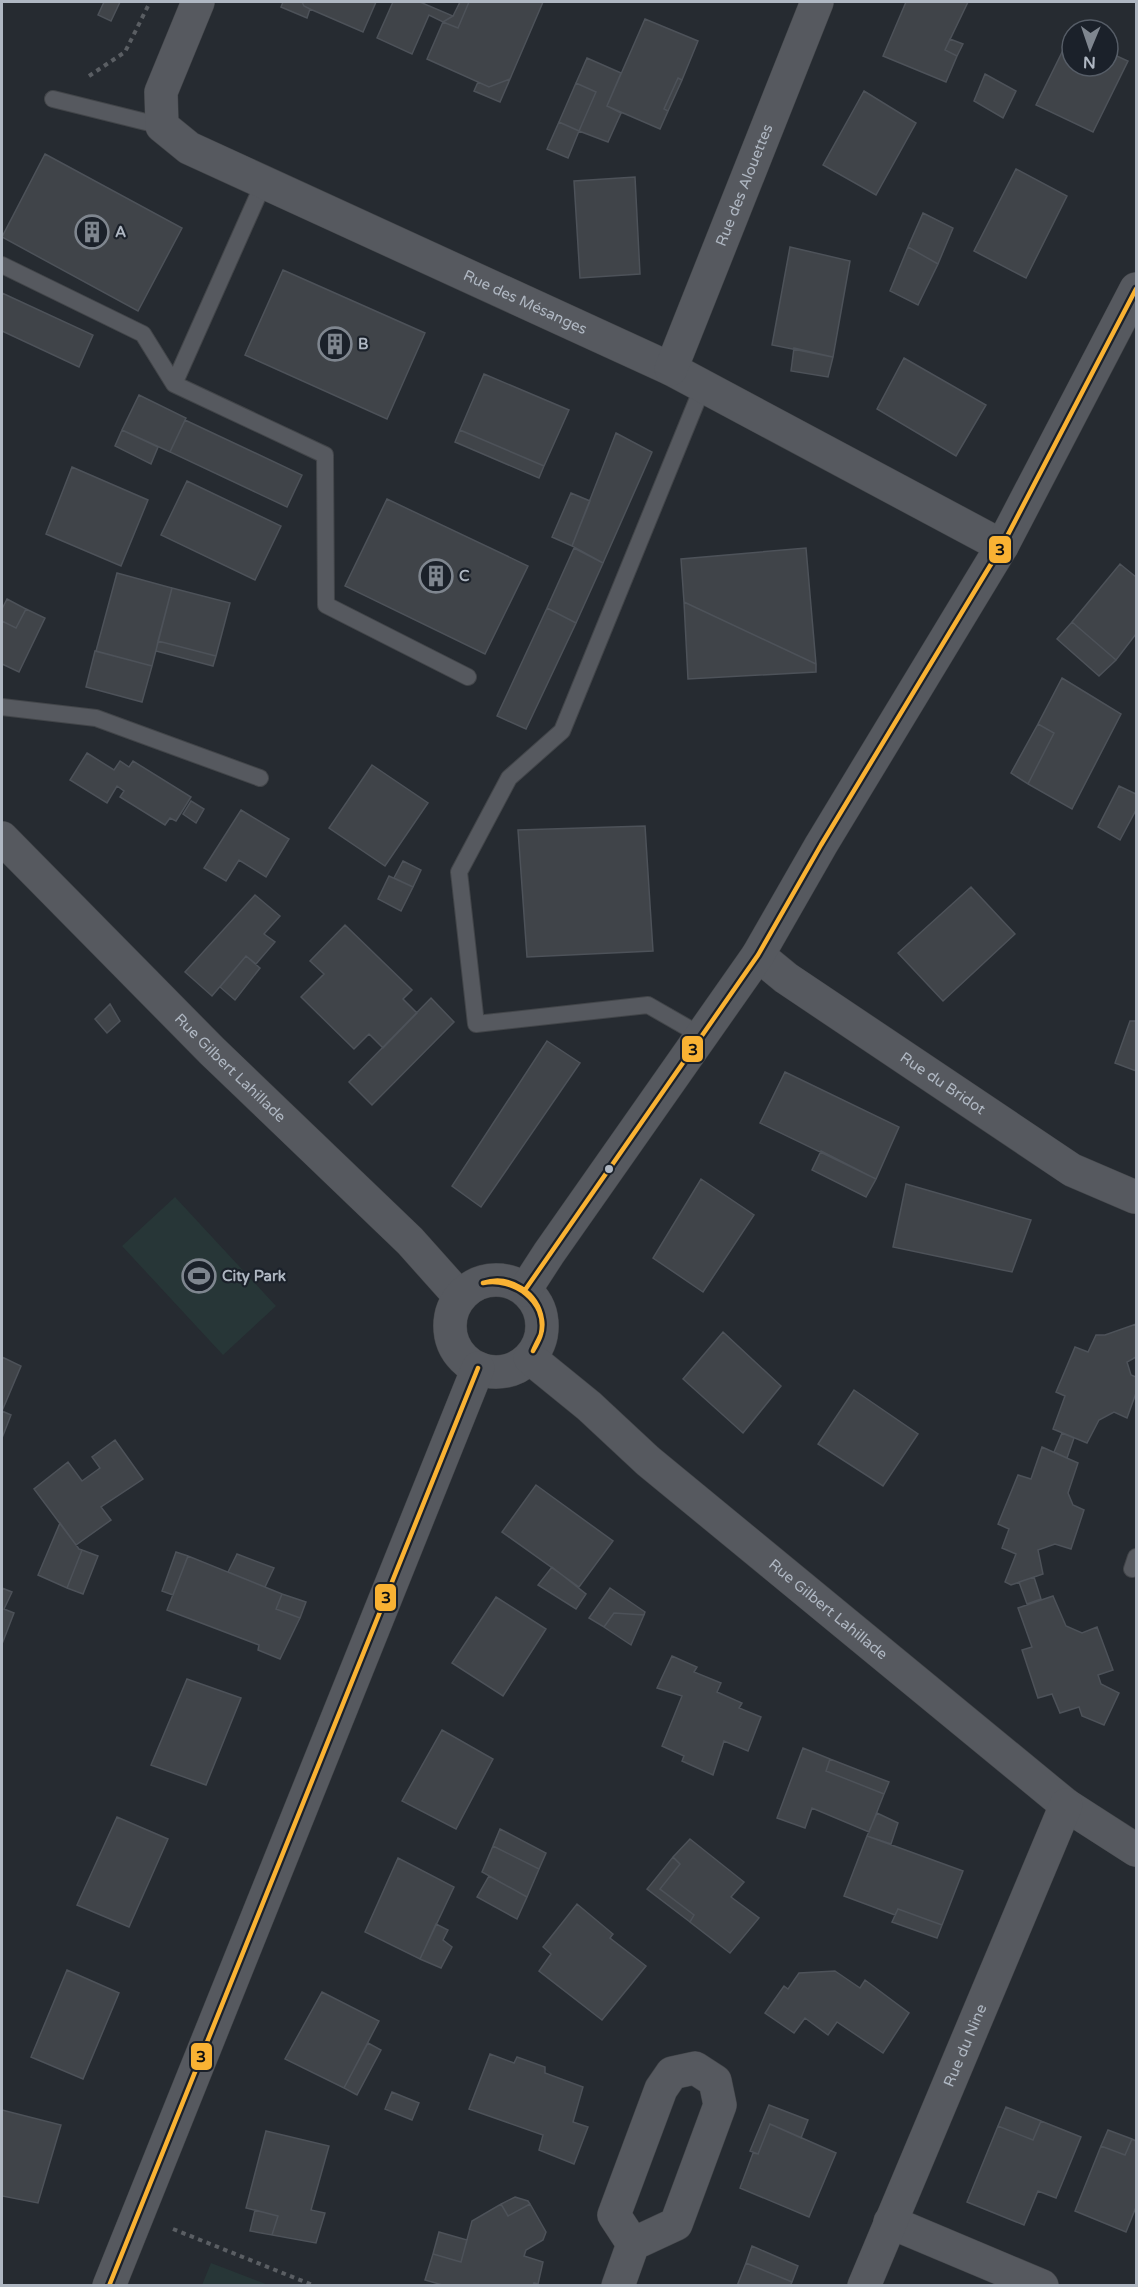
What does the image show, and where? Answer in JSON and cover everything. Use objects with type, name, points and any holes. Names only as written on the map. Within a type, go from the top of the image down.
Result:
[{"type":"street","points":[[162,126],[161,92],[198,2]]},
{"type":"street","name":"Rue des Alouettes","points":[[671,369],[817,2]]},
{"type":"street","name":"Rue des Mésanges","points":[[162,126],[189,148],[671,369],[1002,546]]},
{"type":"street","points":[[525,1290],[758,955],[821,845],[1002,546],[1137,289]]},
{"type":"street","name":"Rue Gilbert Lahillade","points":[[2,838],[212,1051],[410,1241],[460,1297]]},
{"type":"street","name":"Rue du Bridot","points":[[758,955],[786,978],[1072,1170],[1136,1203]]},
{"type":"street","points":[[491,1281],[512,1283],[525,1290],[533,1299],[542,1323],[537,1347],[530,1358],[514,1368],[496,1372],[478,1368],[466,1361],[456,1350],[451,1337],[450,1323],[453,1310],[460,1297],[471,1287],[491,1281]]},
{"type":"street","name":"Rue Gilbert Lahillade","points":[[530,1358],[589,1406],[648,1461],[1066,1805],[1137,1850]]},
{"type":"street","points":[[109,2286],[478,1368]]},
{"type":"street","name":"Rue du Nine","points":[[864,2286],[1066,1805]]},
{"type":"street","points":[[618,2286],[633,2244],[676,2224],[720,2104],[715,2081],[695,2068],[672,2073],[661,2089],[614,2215],[633,2244]]},
{"type":"street","points":[[890,2222],[1042,2286]]},
{"type":"lane","points":[[54,99],[162,126]]},
{"type":"lane","points":[[174,384],[264,182]]},
{"type":"lane","points":[[2,266],[143,334],[174,384],[325,455],[326,604],[468,677]]},
{"type":"lane","points":[[702,1036],[648,1005],[476,1024],[459,872],[509,778],[562,731],[703,386]]},
{"type":"lane","points":[[2,707],[96,718],[260,778]]},
{"type":"path","points":[[54,99],[125,52],[150,2]]},
{"type":"path","points":[[136,2215],[315,2286]]},
{"type":"shaded area","name":"City Park","points":[[175,1197],[276,1306],[223,1355],[122,1246]]},
{"type":"shaded area","points":[[211,2263],[268,2285],[202,2285]]},
{"type":"building","points":[[104,2],[120,2],[111,21],[98,15]]},
{"type":"building","points":[[283,2],[302,2],[310,9],[307,18],[281,7]]},
{"type":"building","points":[[302,2],[376,2],[363,32],[310,9]]},
{"type":"building","points":[[393,2],[420,2],[453,16],[443,22],[429,15],[412,54],[377,38]]},
{"type":"building","points":[[460,2],[469,2],[458,28],[443,22],[453,16]]},
{"type":"building","points":[[469,2],[543,2],[510,79],[489,87],[427,59],[443,22],[458,28]]},
{"type":"building","points":[[906,2],[968,2],[945,50],[957,56],[946,82],[883,56]]},
{"type":"building","points":[[645,19],[698,41],[682,80],[678,78],[664,109],[668,111],[660,129],[607,106]]},
{"type":"building","points":[[950,39],[963,44],[957,56],[945,50]]},
{"type":"building","points":[[1060,56],[1060,78],[1120,78],[1093,132],[1036,105]]},
{"type":"building","points":[[1120,57],[1128,61],[1120,77]]},
{"type":"building","points":[[587,58],[621,73],[607,106],[621,113],[608,142],[579,131],[596,92],[576,83]]},
{"type":"building","points":[[985,74],[1016,91],[1003,118],[974,101]]},
{"type":"building","points":[[678,78],[682,80],[668,111],[664,109]]},
{"type":"building","points":[[510,79],[500,102],[474,91],[478,82],[489,87]]},
{"type":"building","points":[[576,83],[596,92],[579,131],[559,122]]},
{"type":"building","points":[[864,91],[916,123],[876,195],[823,165]]},
{"type":"building","points":[[559,122],[579,131],[568,158],[547,149]]},
{"type":"building","name":"A","points":[[45,154],[182,228],[138,311],[2,237]]},
{"type":"building","points":[[1016,169],[1067,196],[1026,278],[974,251]]},
{"type":"building","points":[[635,177],[640,274],[580,278],[574,181]]},
{"type":"building","points":[[923,213],[953,228],[938,264],[908,247]]},
{"type":"building","points":[[790,247],[850,261],[833,357],[772,345]]},
{"type":"building","points":[[908,247],[938,264],[918,305],[890,291]]},
{"type":"building","name":"B","points":[[283,270],[425,333],[387,419],[245,355]]},
{"type":"building","points":[[2,293],[93,335],[79,367],[2,331]]},
{"type":"building","points":[[794,348],[833,357],[828,377],[791,371]]},
{"type":"building","points":[[904,358],[986,405],[956,456],[877,409]]},
{"type":"building","points":[[484,374],[569,410],[544,466],[460,430]]},
{"type":"building","points":[[139,395],[186,418],[170,452],[122,430]]},
{"type":"building","points":[[185,420],[302,475],[287,507],[170,452]]},
{"type":"building","points":[[122,430],[158,447],[151,464],[115,446]]},
{"type":"building","points":[[460,430],[544,466],[539,478],[455,442]]},
{"type":"building","points":[[616,433],[652,452],[603,563],[572,546]]},
{"type":"building","points":[[72,467],[148,500],[121,566],[46,534]]},
{"type":"building","points":[[187,481],[281,526],[255,580],[161,535]]},
{"type":"building","points":[[571,493],[590,501],[572,546],[552,537]]},
{"type":"building","name":"C","points":[[387,499],[528,566],[485,654],[345,586]]},
{"type":"building","points":[[574,548],[603,563],[576,623],[547,608]]},
{"type":"building","points":[[806,548],[816,664],[684,602],[681,559]]},
{"type":"building","points":[[1120,564],[1136,577],[1136,634],[1116,660],[1072,622]]},
{"type":"building","points":[[117,573],[172,588],[152,666],[96,651]]},
{"type":"building","points":[[172,588],[230,603],[216,656],[158,641]]},
{"type":"building","points":[[7,599],[26,609],[16,628],[2,621],[2,609]]},
{"type":"building","points":[[684,602],[816,664],[816,672],[688,679]]},
{"type":"building","points":[[547,608],[576,623],[526,729],[497,716]]},
{"type":"building","points":[[26,609],[45,618],[19,672],[2,664],[2,621],[16,628]]},
{"type":"building","points":[[1072,622],[1116,660],[1099,676],[1057,639]]},
{"type":"building","points":[[158,641],[216,656],[213,666],[156,651]]},
{"type":"building","points":[[95,651],[152,666],[142,702],[86,687]]},
{"type":"building","points":[[1062,678],[1121,714],[1072,809],[1028,784],[1054,733],[1038,724]]},
{"type":"building","points":[[1038,724],[1054,733],[1028,784],[1011,773]]},
{"type":"building","points":[[87,753],[114,770],[120,761],[129,767],[133,761],[191,797],[176,821],[170,818],[165,825],[120,797],[124,791],[117,786],[107,803],[70,780]]},
{"type":"building","points":[[372,765],[428,803],[385,866],[329,828]]},
{"type":"building","points":[[1119,786],[1136,794],[1136,810],[1120,840],[1098,827]]},
{"type":"building","points":[[191,801],[204,809],[196,823],[183,814]]},
{"type":"building","points":[[241,810],[289,839],[266,877],[239,860],[226,881],[204,868]]},
{"type":"building","points":[[645,826],[653,951],[527,957],[518,830]]},
{"type":"building","points":[[403,861],[421,870],[413,887],[394,878]]},
{"type":"building","points":[[389,876],[413,887],[401,911],[378,899]]},
{"type":"building","points":[[971,887],[1015,934],[943,1001],[898,953]]},
{"type":"building","points":[[255,895],[280,916],[264,934],[275,942],[256,964],[246,956],[212,996],[185,972]]},
{"type":"building","points":[[345,925],[412,990],[403,999],[417,1013],[383,1048],[369,1034],[354,1049],[301,997],[324,974],[310,961]]},
{"type":"building","points":[[246,956],[260,968],[235,1000],[220,987]]},
{"type":"building","points":[[431,998],[454,1022],[372,1105],[349,1082]]},
{"type":"building","points":[[110,1004],[120,1021],[107,1033],[95,1019]]},
{"type":"building","points":[[1130,1021],[1136,1021],[1136,1071],[1115,1063]]},
{"type":"building","points":[[547,1041],[580,1063],[481,1207],[452,1186]]},
{"type":"building","points":[[785,1072],[899,1127],[876,1179],[760,1123]]},
{"type":"building","points":[[821,1151],[876,1179],[866,1197],[812,1170]]},
{"type":"building","points":[[701,1179],[754,1215],[703,1292],[653,1258]]},
{"type":"building","points":[[906,1184],[1031,1220],[1012,1272],[893,1247]]},
{"type":"building","points":[[1136,1324],[1136,1357],[1127,1362],[1131,1375],[1136,1377],[1136,1393],[1127,1418],[1114,1412],[1099,1420],[1087,1443],[1053,1429],[1065,1396],[1056,1392],[1075,1347],[1088,1352],[1096,1335],[1105,1335]]},
{"type":"building","points":[[723,1332],[781,1386],[743,1433],[683,1379]]},
{"type":"building","points":[[2,1357],[21,1366],[2,1411]]},
{"type":"building","points":[[854,1390],[918,1434],[883,1486],[818,1444]]},
{"type":"building","points":[[2,1411],[11,1415],[2,1438]]},
{"type":"building","points":[[1062,1433],[1074,1438],[1067,1458],[1054,1452]]},
{"type":"building","points":[[115,1440],[143,1479],[101,1507],[111,1520],[76,1545],[34,1489],[68,1462],[82,1481],[100,1468],[92,1457]]},
{"type":"building","points":[[1042,1447],[1078,1463],[1068,1493],[1073,1505],[1084,1510],[1071,1549],[1055,1544],[1038,1550],[1043,1574],[1011,1585],[1005,1582],[1016,1554],[1002,1548],[1009,1529],[998,1524],[1018,1475],[1031,1479]]},
{"type":"building","points":[[536,1485],[613,1541],[579,1587],[502,1532]]},
{"type":"building","points":[[60,1523],[82,1550],[67,1588],[38,1575]]},
{"type":"building","points":[[82,1550],[98,1556],[83,1594],[67,1588]]},
{"type":"building","points":[[176,1552],[188,1556],[173,1595],[162,1591]]},
{"type":"building","points":[[237,1554],[274,1568],[265,1587],[228,1572]]},
{"type":"building","points":[[188,1556],[282,1594],[276,1609],[300,1618],[280,1659],[258,1650],[259,1645],[167,1610]]},
{"type":"building","points":[[552,1567],[586,1594],[576,1609],[538,1585]]},
{"type":"building","points":[[1034,1577],[1041,1599],[1027,1604],[1019,1582]]},
{"type":"building","points":[[2,1588],[12,1592],[4,1609],[14,1613],[2,1644]]},
{"type":"building","points":[[610,1588],[645,1612],[644,1615],[614,1613],[604,1627],[589,1618]]},
{"type":"building","points":[[282,1594],[306,1602],[300,1618],[276,1609]]},
{"type":"building","points":[[1053,1596],[1066,1626],[1082,1633],[1097,1627],[1113,1670],[1098,1675],[1101,1684],[1119,1693],[1104,1725],[1082,1716],[1079,1707],[1060,1713],[1052,1694],[1038,1698],[1022,1650],[1032,1647],[1018,1608]]},
{"type":"building","points":[[496,1597],[546,1629],[503,1696],[452,1663]]},
{"type":"building","points":[[614,1613],[644,1615],[631,1645],[604,1627]]},
{"type":"building","points":[[672,1656],[697,1667],[694,1672],[721,1683],[717,1692],[742,1703],[739,1708],[761,1717],[748,1751],[724,1741],[713,1775],[682,1761],[684,1756],[662,1746],[682,1696],[657,1688]]},
{"type":"building","points":[[187,1679],[241,1698],[206,1785],[151,1765]]},
{"type":"building","points":[[442,1730],[493,1759],[456,1829],[402,1801]]},
{"type":"building","points":[[803,1748],[830,1759],[826,1771],[884,1794],[869,1832],[812,1808],[805,1828],[777,1818]]},
{"type":"building","points":[[830,1759],[889,1782],[884,1794],[826,1771]]},
{"type":"building","points":[[877,1813],[898,1823],[891,1844],[867,1836]]},
{"type":"building","points":[[117,1817],[168,1839],[129,1927],[77,1905]]},
{"type":"building","points":[[500,1829],[546,1853],[539,1869],[493,1846]]},
{"type":"building","points":[[867,1836],[963,1871],[942,1925],[898,1909],[895,1915],[844,1896]]},
{"type":"building","points":[[690,1839],[744,1882],[731,1897],[759,1918],[730,1953],[690,1922],[694,1915],[660,1889],[680,1864],[673,1857]]},
{"type":"building","points":[[493,1846],[539,1869],[527,1897],[482,1872]]},
{"type":"building","points":[[673,1857],[680,1864],[660,1889],[694,1915],[690,1922],[647,1889]]},
{"type":"building","points":[[398,1858],[454,1887],[420,1959],[365,1932]]},
{"type":"building","points":[[489,1876],[527,1897],[517,1919],[477,1897]]},
{"type":"building","points":[[577,1904],[613,1934],[610,1938],[646,1966],[602,2020],[539,1971],[551,1954],[543,1947]]},
{"type":"building","points":[[898,1909],[942,1925],[937,1938],[892,1922]]},
{"type":"building","points":[[436,1924],[448,1930],[443,1940],[452,1947],[441,1968],[420,1959]]},
{"type":"building","points":[[67,1970],[119,1993],[83,2079],[31,2057]]},
{"type":"building","points":[[835,1971],[860,1988],[865,1980],[909,2013],[883,2053],[837,2022],[828,2035],[805,2018],[794,2033],[765,2013],[784,1986],[788,1989],[799,1973]]},
{"type":"building","points":[[322,1992],[379,2021],[344,2088],[285,2059]]},
{"type":"building","points":[[368,2043],[381,2050],[357,2095],[344,2088]]},
{"type":"building","points":[[490,2054],[514,2063],[517,2057],[545,2067],[545,2073],[583,2087],[573,2122],[588,2127],[574,2164],[539,2150],[543,2135],[469,2109]]},
{"type":"building","points":[[392,2092],[419,2103],[412,2120],[385,2109]]},
{"type":"building","points":[[769,2105],[808,2120],[801,2138],[770,2124],[758,2154],[750,2151]]},
{"type":"building","points":[[1006,2107],[1041,2121],[1033,2140],[998,2126]]},
{"type":"building","points":[[2,2110],[61,2125],[38,2203],[2,2196]]},
{"type":"building","points":[[1041,2121],[1081,2137],[1056,2198],[1038,2191],[1024,2225],[967,2202],[998,2126],[1033,2140]]},
{"type":"building","points":[[770,2124],[836,2153],[809,2217],[740,2188],[753,2153],[758,2154]]},
{"type":"building","points":[[1108,2130],[1132,2139],[1125,2155],[1101,2146]]},
{"type":"building","points":[[266,2131],[329,2146],[311,2210],[325,2213],[316,2243],[272,2235],[278,2216],[246,2208]]},
{"type":"building","points":[[1132,2139],[1136,2141],[1136,2207],[1126,2232],[1075,2211],[1101,2146],[1125,2155]]},
{"type":"building","points":[[515,2197],[528,2201],[530,2204],[508,2216],[501,2204]]},
{"type":"building","points":[[501,2204],[508,2216],[530,2204],[546,2232],[543,2240],[526,2250],[524,2256],[543,2262],[538,2284],[534,2283],[533,2286],[446,2286],[425,2280],[433,2254],[461,2262],[472,2221]]},
{"type":"building","points":[[255,2210],[278,2216],[272,2235],[250,2231]]},
{"type":"building","points":[[439,2232],[467,2240],[461,2262],[433,2254]]},
{"type":"building","points":[[752,2246],[798,2266],[792,2282],[746,2263]]},
{"type":"building","points":[[746,2263],[792,2282],[790,2286],[737,2286]]},
{"type":"transit line","name":"3","points":[[525,1290],[758,955],[821,845],[1002,546],[1136,289]]},
{"type":"transit line","name":"3","points":[[483,1283],[503,1281],[512,1284],[529,1294],[535,1302],[542,1320],[542,1329],[533,1351]]},
{"type":"transit line","name":"3","points":[[483,1283],[506,1284],[526,1294],[534,1302],[542,1322],[541,1334],[533,1351]]},
{"type":"transit line","name":"3","points":[[109,2286],[478,1368]]},
{"type":"place","name":"A","points":[[92,232]]},
{"type":"place","name":"B","points":[[335,344]]},
{"type":"place","name":"C","points":[[436,576]]},
{"type":"place","name":"City Park","points":[[199,1276]]}]
